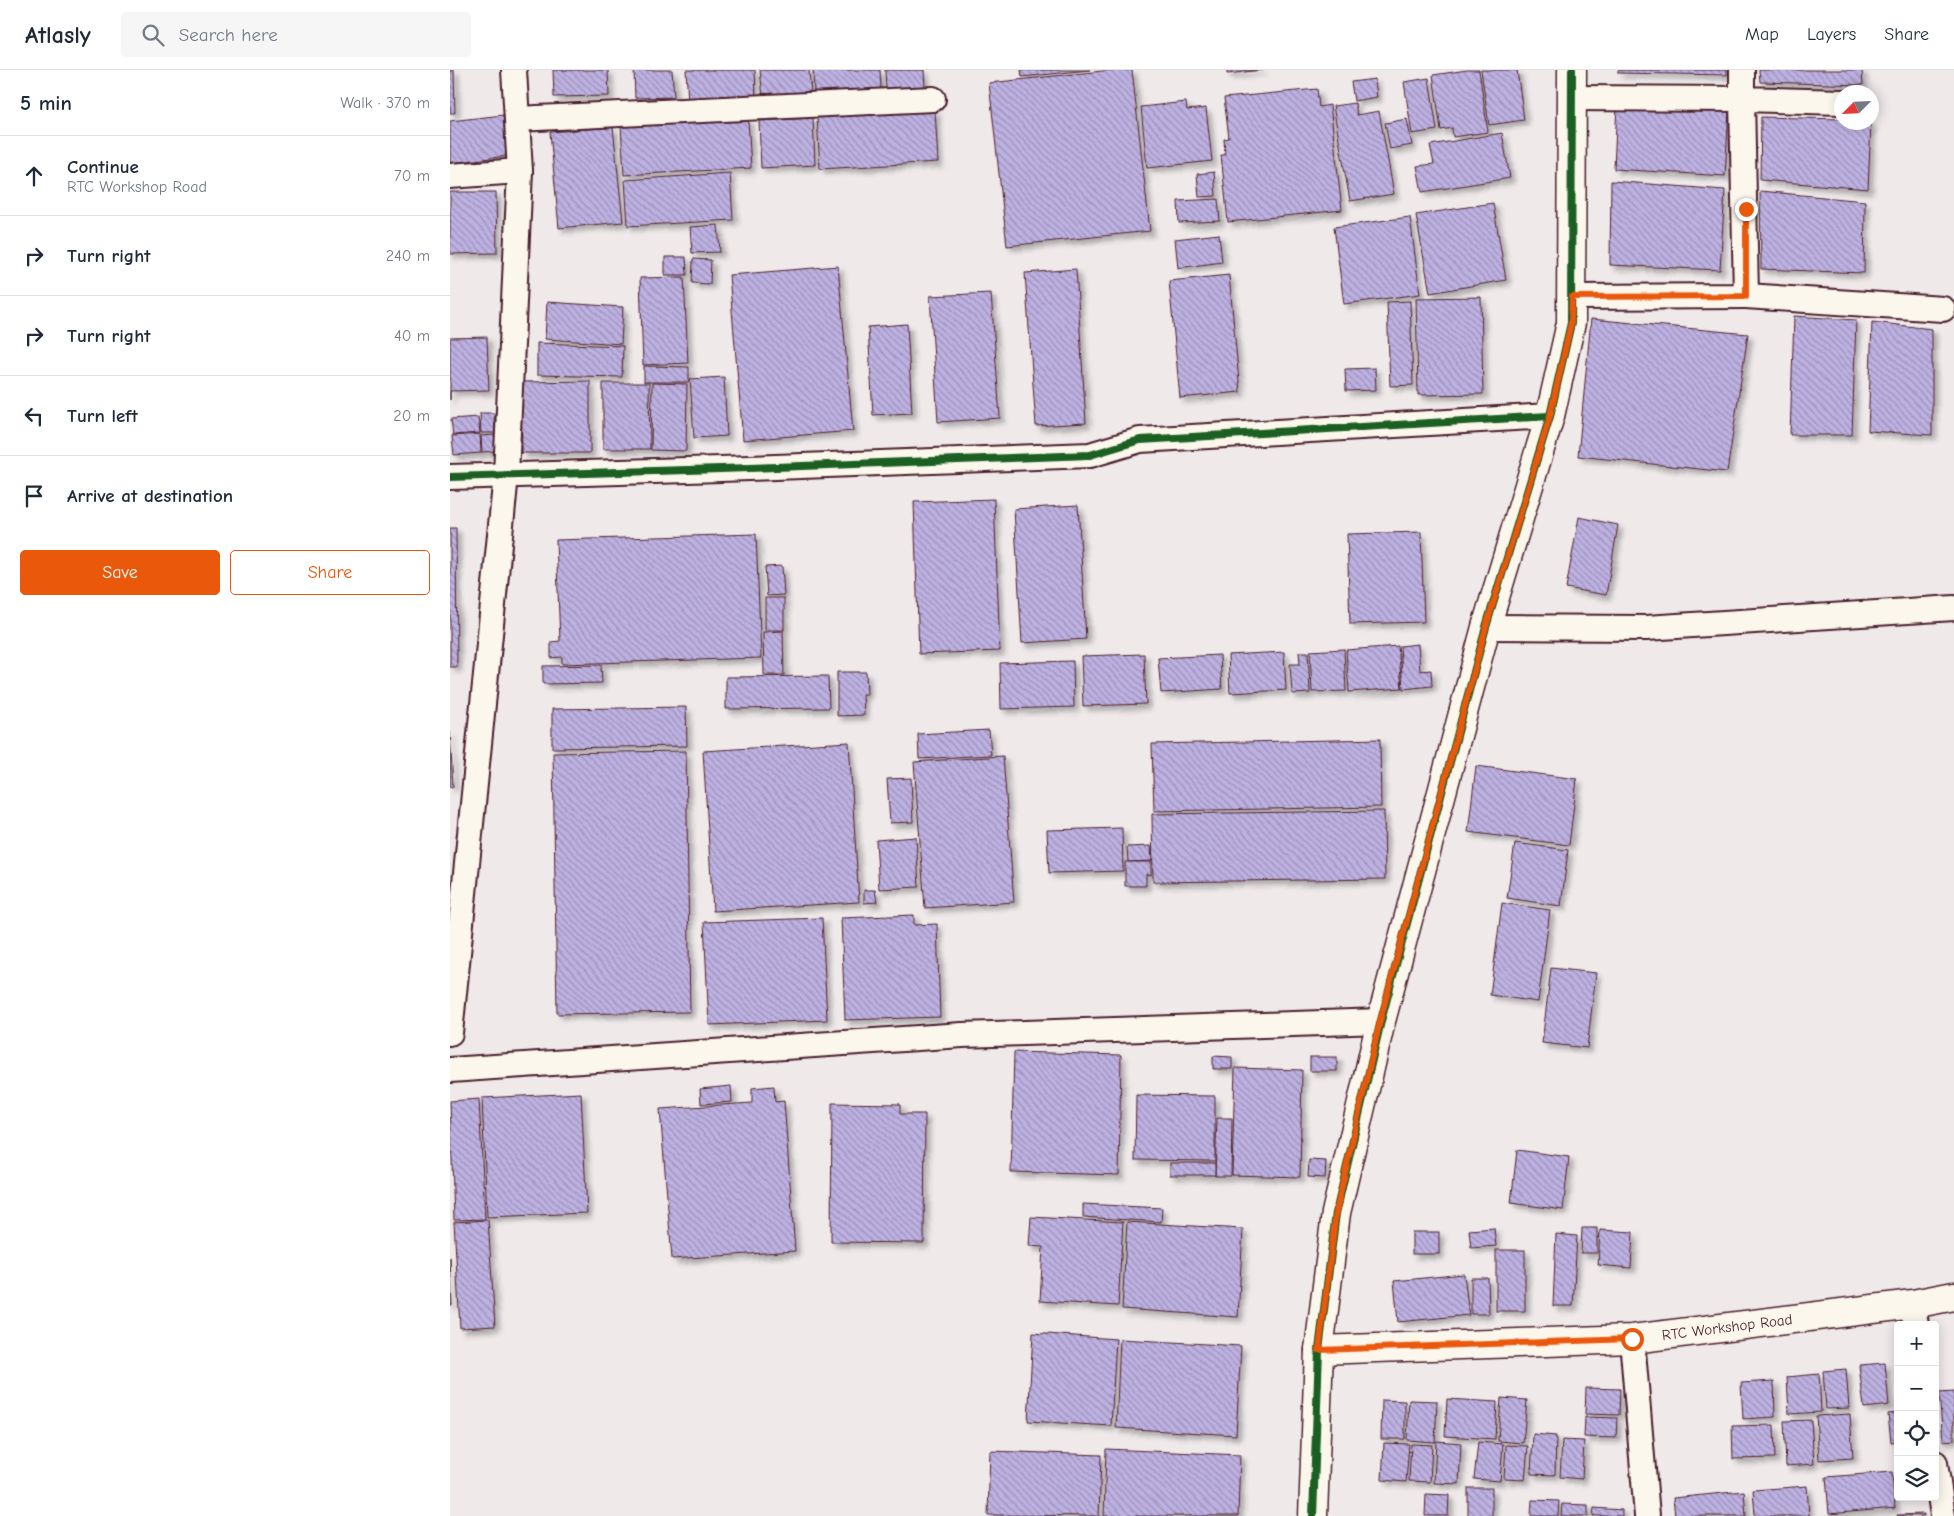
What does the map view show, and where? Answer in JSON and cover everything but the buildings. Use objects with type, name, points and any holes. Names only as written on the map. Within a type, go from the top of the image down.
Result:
[{"type":"street","points":[[450,1033],[506,475],[520,171],[514,70]]},
{"type":"street","points":[[1313,1516],[1319,1350],[1336,1212],[1380,1021],[1486,627],[1550,416],[1571,323],[1572,70]]},
{"type":"street","points":[[1742,70],[1746,296]]},
{"type":"street","points":[[1571,98],[1834,102]]},
{"type":"street","points":[[517,119],[933,99]]},
{"type":"street","points":[[450,176],[520,171]]},
{"type":"street","points":[[1572,297],[1746,296],[1943,309]]},
{"type":"street","points":[[450,477],[1090,455],[1140,440],[1550,416]]},
{"type":"street","points":[[1486,627],[1646,628],[1954,608]]},
{"type":"street","points":[[450,1070],[962,1035],[1380,1021]]},
{"type":"street","name":"RTC Workshop Road","points":[[1319,1350],[1632,1339],[1914,1314],[1954,1296]]},
{"type":"street","points":[[1632,1339],[1647,1516]]},
{"type":"street","points":[[1939,1490],[1943,1516]]},
{"type":"cycle path","points":[[1313,1516],[1319,1350],[1336,1213],[1381,1021],[1486,627],[1550,416],[1571,323],[1572,70]]},
{"type":"cycle path","points":[[450,477],[1090,455],[1140,440],[1550,416]]},
{"type":"route","points":[[1632,1339],[1319,1350],[1336,1212],[1380,1021],[1486,627],[1550,416],[1571,323],[1572,297],[1746,296],[1746,209]]}]
